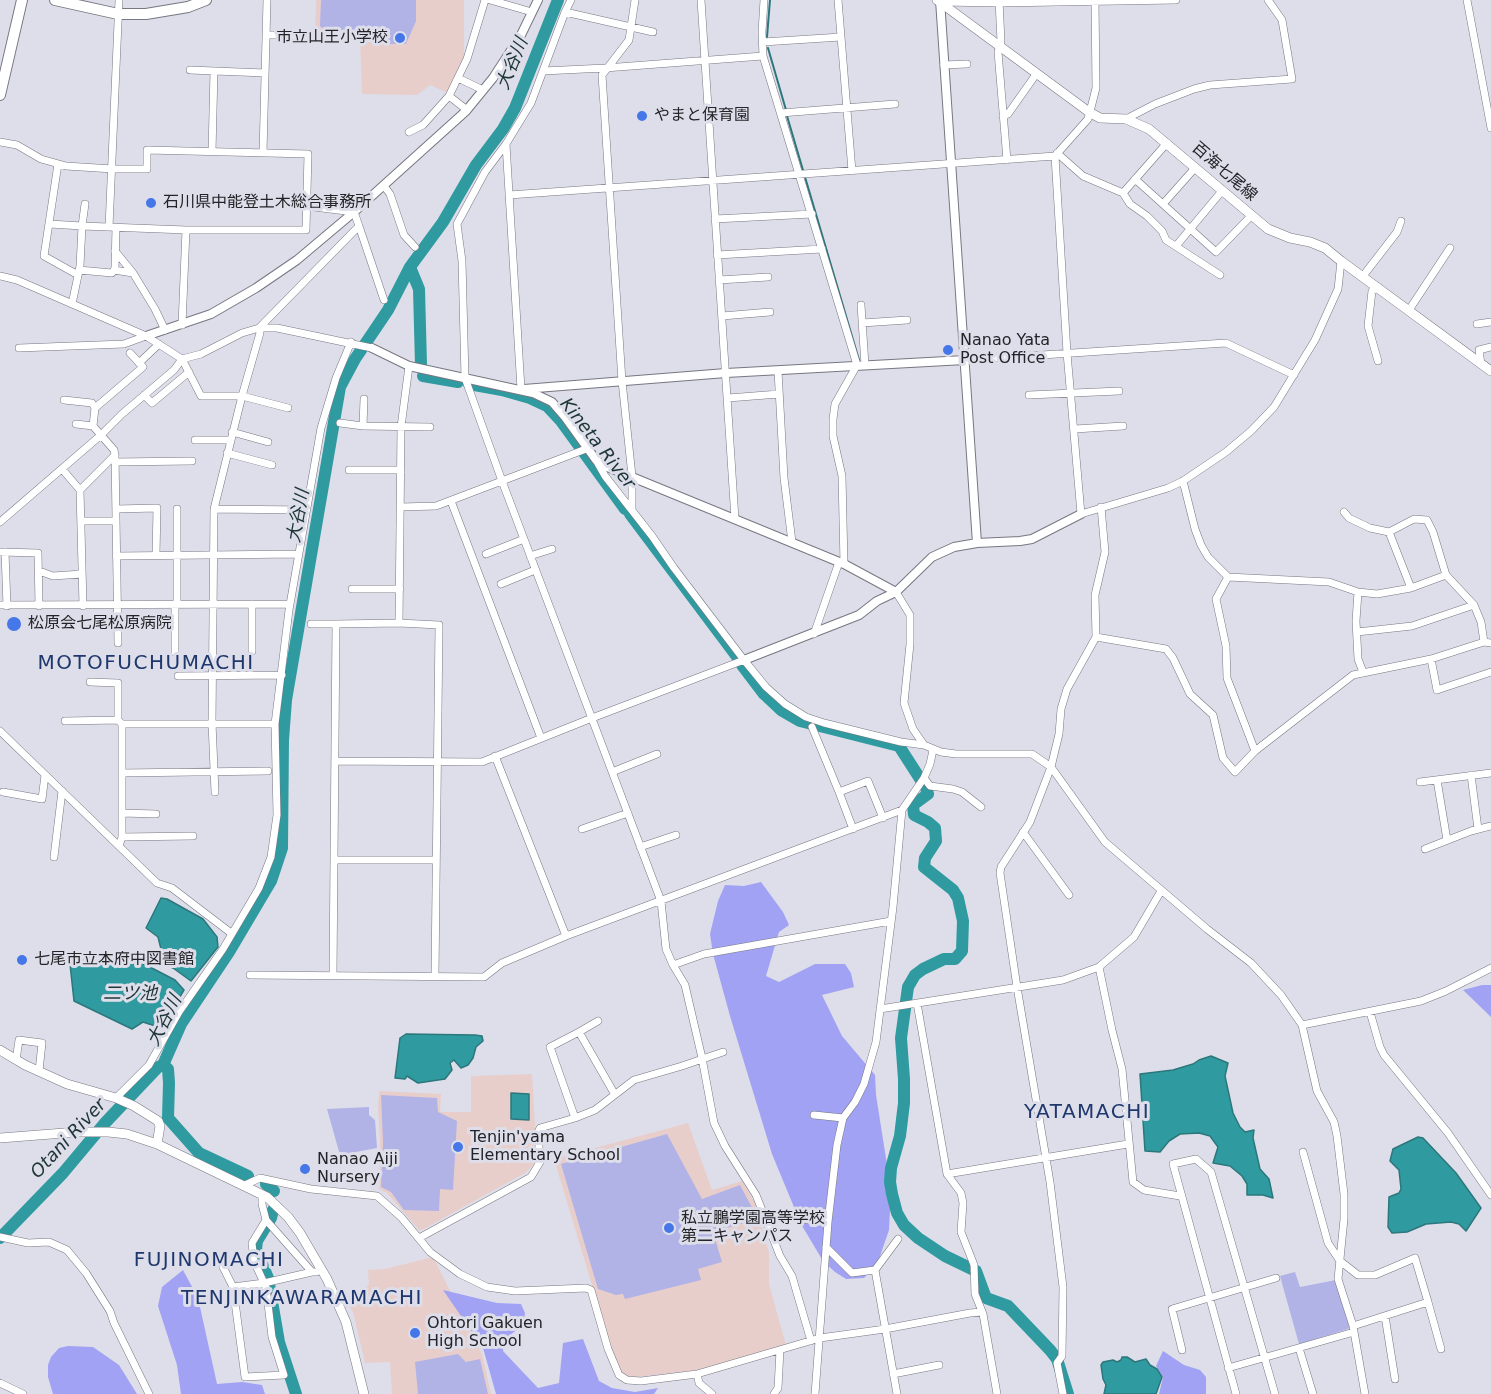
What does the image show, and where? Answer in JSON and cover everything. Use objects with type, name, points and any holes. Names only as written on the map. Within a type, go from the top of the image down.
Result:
[{"type":"highway","points":[[0,95],[22,0]]},
{"type":"highway","points":[[55,0],[118,14],[165,12],[206,0]]},
{"type":"main road","name":"百海七尾線","points":[[939,1],[1089,112],[1100,118],[1126,119],[1149,129],[1268,229],[1325,248],[1491,371]]},
{"type":"main road","points":[[0,1050],[67,1084],[134,1106],[158,1121],[160,1126],[157,1144]]},
{"type":"main road","points":[[0,1138],[90,1132],[127,1134],[157,1144],[262,1194],[288,1217],[323,1272],[346,1322],[364,1394]]},
{"type":"street","points":[[114,270],[113,170],[119,0]]},
{"type":"street","points":[[263,153],[267,0]]},
{"type":"street","points":[[408,132],[423,125],[449,96],[467,59],[484,0]]},
{"type":"street","points":[[490,0],[532,12]]},
{"type":"street","points":[[19,348],[124,344],[212,314],[256,288],[297,260],[354,212],[467,110],[521,35],[538,0]]},
{"type":"street","points":[[571,0],[531,103],[506,144],[485,172],[458,224],[462,261],[465,378],[535,570],[661,901],[666,949],[686,986],[714,1123],[724,1146],[756,1195],[780,1256],[792,1276],[811,1341]]},
{"type":"street","points":[[632,510],[632,476],[622,381],[602,75],[605,68],[629,40],[635,0]]},
{"type":"street","points":[[701,0],[735,519]]},
{"type":"street","points":[[764,0],[763,56],[803,174],[822,249],[861,365]]},
{"type":"street","points":[[838,0],[852,171]]},
{"type":"street","points":[[976,543],[952,165],[939,1],[1176,0]]},
{"type":"street","points":[[1126,119],[1194,88],[1292,79],[1282,20],[1268,0]]},
{"type":"street","points":[[1467,0],[1488,94],[1491,128]]},
{"type":"street","points":[[509,195],[952,165],[1056,154],[1088,119],[1095,88],[1095,1]]},
{"type":"street","points":[[999,2],[1001,42],[998,52],[1007,160]]},
{"type":"street","points":[[565,12],[653,32]]},
{"type":"street","points":[[266,35],[297,35]]},
{"type":"street","points":[[763,42],[841,38]]},
{"type":"street","points":[[543,71],[763,56]]},
{"type":"street","points":[[944,65],[967,64]]},
{"type":"street","points":[[190,70],[265,73]]},
{"type":"street","points":[[212,152],[214,71]]},
{"type":"street","points":[[1003,116],[1008,114],[1037,73]]},
{"type":"street","points":[[458,78],[483,90]]},
{"type":"street","points":[[449,96],[467,110]]},
{"type":"street","points":[[781,113],[895,104]]},
{"type":"street","points":[[0,142],[17,145],[41,159],[58,164],[113,170],[147,169],[147,150],[308,154],[306,230],[186,230],[50,224]]},
{"type":"street","points":[[1123,193],[1167,143]]},
{"type":"street","points":[[506,144],[521,389]]},
{"type":"street","points":[[1056,154],[1083,176],[1123,193],[1130,204],[1162,231],[1166,240],[1220,275]]},
{"type":"street","points":[[1056,154],[1067,353],[1081,514]]},
{"type":"street","points":[[58,164],[44,256],[78,272],[112,273],[114,270],[133,273]]},
{"type":"street","points":[[1163,204],[1196,168]]},
{"type":"street","points":[[1135,179],[1216,252],[1251,216]]},
{"type":"street","points":[[384,186],[404,235],[415,247]]},
{"type":"street","points":[[1176,246],[1222,191]]},
{"type":"street","points":[[72,304],[78,272],[85,204]]},
{"type":"street","points":[[306,206],[354,212]]},
{"type":"street","points":[[354,212],[384,300]]},
{"type":"street","points":[[715,219],[812,214]]},
{"type":"street","points":[[1363,276],[1397,232],[1401,221]]},
{"type":"street","points":[[259,328],[359,226]]},
{"type":"street","points":[[182,325],[186,230]]},
{"type":"street","points":[[1409,310],[1450,248]]},
{"type":"street","points":[[717,255],[822,249]]},
{"type":"street","points":[[115,251],[133,273],[165,330]]},
{"type":"street","points":[[335,761],[482,762],[859,615],[896,592],[932,557],[954,547],[1032,539],[1081,514],[1184,481],[1226,452],[1274,407],[1315,340],[1335,299],[1341,261]]},
{"type":"street","points":[[0,276],[16,280],[146,336],[182,359],[201,396],[242,396],[288,408]]},
{"type":"street","points":[[719,280],[768,277]]},
{"type":"street","points":[[1378,287],[1372,291],[1368,326],[1378,361]]},
{"type":"street","points":[[814,633],[842,563],[842,477],[833,436],[833,418],[836,404],[861,365],[861,305]]},
{"type":"street","points":[[722,316],[770,312]]},
{"type":"street","points":[[862,323],[907,320]]},
{"type":"street","points":[[1477,324],[1491,322]]},
{"type":"street","points":[[215,792],[212,723],[214,509],[231,436],[260,333],[259,328]]},
{"type":"street","points":[[0,522],[174,370],[182,359],[201,354],[242,333],[259,328],[277,328],[354,343],[372,348],[409,366],[534,393],[552,402],[565,417],[583,450],[605,466],[842,563],[896,592],[910,615],[905,710],[913,729],[924,745]]},
{"type":"street","points":[[118,1099],[149,1065],[178,1012],[224,949],[231,933],[260,888],[274,843],[277,815],[275,724],[290,604],[306,510],[321,428],[336,378],[354,343]]},
{"type":"street","points":[[521,389],[726,373],[841,368],[1226,343],[1294,375]]},
{"type":"street","points":[[139,363],[159,344]]},
{"type":"street","points":[[1481,364],[1479,350],[1491,348]]},
{"type":"street","points":[[95,408],[143,367],[130,353]]},
{"type":"street","points":[[399,623],[401,427],[409,366]]},
{"type":"street","points":[[778,371],[784,478],[792,542]]},
{"type":"street","points":[[144,395],[152,404],[189,372]]},
{"type":"street","points":[[1029,395],[1119,391]]},
{"type":"street","points":[[728,398],[779,394]]},
{"type":"street","points":[[363,426],[364,399]]},
{"type":"street","points":[[64,400],[92,403],[95,408],[93,426]]},
{"type":"street","points":[[340,423],[363,426],[430,427]]},
{"type":"street","points":[[76,424],[93,426],[114,450],[118,643]]},
{"type":"street","points":[[1075,429],[1123,426]]},
{"type":"street","points":[[195,440],[231,436],[268,442]]},
{"type":"street","points":[[401,507],[436,506],[583,450]]},
{"type":"street","points":[[227,453],[272,465]]},
{"type":"street","points":[[80,490],[115,459],[192,461]]},
{"type":"street","points":[[596,460],[605,476],[744,660],[766,687],[785,704],[806,717],[902,742],[924,745],[933,750],[956,754],[1032,754],[1051,767],[1105,842],[1161,891],[1251,963],[1281,995],[1302,1026],[1317,1091],[1334,1122],[1337,1136],[1344,1194],[1338,1279],[1353,1329],[1365,1394]]},
{"type":"street","points":[[62,469],[80,490],[83,606]]},
{"type":"street","points":[[349,470],[401,471]]},
{"type":"street","points":[[1184,481],[1189,508],[1201,545],[1208,557],[1228,577],[1329,582],[1377,594],[1411,588],[1446,575]]},
{"type":"street","points":[[451,501],[541,738]]},
{"type":"street","points":[[1063,1394],[1058,1362],[1062,1356],[1063,1287],[1000,873],[1001,867],[1030,822],[1051,767],[1059,734],[1061,709],[1067,689],[1096,637],[1095,595],[1105,552],[1101,507]]},
{"type":"street","points":[[116,509],[157,508],[156,555]]},
{"type":"street","points":[[175,652],[177,508]]},
{"type":"street","points":[[214,509],[306,510]]},
{"type":"street","points":[[1096,637],[1166,649],[1173,658],[1190,694],[1213,715],[1223,758],[1235,772],[1255,751],[1353,675],[1431,659],[1488,643],[1474,605],[1446,575],[1427,520],[1414,519],[1389,531],[1370,528],[1349,518],[1344,512]]},
{"type":"street","points":[[81,521],[116,521]]},
{"type":"street","points":[[1389,531],[1411,588]]},
{"type":"street","points":[[486,554],[524,539]]},
{"type":"street","points":[[530,556],[552,549]]},
{"type":"street","points":[[39,606],[39,553],[3,552],[3,606],[39,606],[83,606],[118,606],[290,604]]},
{"type":"street","points":[[116,556],[299,554]]},
{"type":"street","points":[[501,584],[535,570]]},
{"type":"street","points":[[39,571],[53,576],[82,574]]},
{"type":"street","points":[[1228,577],[1216,599],[1226,646],[1227,678],[1255,751]]},
{"type":"street","points":[[351,589],[400,589]]},
{"type":"street","points":[[1358,591],[1358,659],[1363,672]]},
{"type":"street","points":[[252,604],[252,651]]},
{"type":"street","points":[[1357,632],[1412,626],[1474,605]]},
{"type":"street","points":[[311,624],[440,625],[436,763],[435,976]]},
{"type":"street","points":[[333,976],[336,624]]},
{"type":"street","points":[[1431,659],[1437,690],[1491,672]]},
{"type":"street","points":[[178,676],[282,675]]},
{"type":"street","points":[[90,682],[118,683],[122,773],[122,837],[119,846]]},
{"type":"street","points":[[65,721],[275,724]]},
{"type":"street","points":[[812,727],[854,829]]},
{"type":"street","points":[[0,731],[158,883],[172,888],[231,933]]},
{"type":"street","points":[[815,1394],[828,1222],[837,1145],[843,1118],[855,1102],[864,1084],[876,1042],[902,810],[922,781],[930,764],[933,750]]},
{"type":"street","points":[[612,772],[657,754]]},
{"type":"street","points":[[495,756],[566,936]]},
{"type":"street","points":[[122,773],[268,771]]},
{"type":"street","points":[[1420,782],[1491,773]]},
{"type":"street","points":[[3,792],[42,799],[45,775]]},
{"type":"street","points":[[1471,775],[1478,829]]},
{"type":"street","points":[[1437,780],[1447,840]]},
{"type":"street","points":[[838,792],[868,781],[883,818]]},
{"type":"street","points":[[922,781],[930,786],[962,792],[981,807]]},
{"type":"street","points":[[54,857],[62,791]]},
{"type":"street","points":[[250,975],[484,977],[502,963],[566,936],[902,810]]},
{"type":"street","points":[[122,813],[156,814]]},
{"type":"street","points":[[582,829],[627,813]]},
{"type":"street","points":[[1425,849],[1491,826]]},
{"type":"street","points":[[1023,832],[1069,894]]},
{"type":"street","points":[[640,847],[676,835]]},
{"type":"street","points":[[122,837],[193,836]]},
{"type":"street","points":[[334,860],[436,860]]},
{"type":"street","points":[[880,1009],[1063,980],[1099,968],[1134,937],[1161,891]]},
{"type":"street","points":[[673,965],[705,954],[891,921]]},
{"type":"street","points":[[1099,968],[1122,1069],[1133,1182],[1144,1190],[1180,1196]]},
{"type":"street","points":[[1302,1026],[1421,1001],[1491,968]]},
{"type":"street","points":[[917,1003],[947,1174],[961,1193],[963,1203],[961,1232],[973,1270],[975,1294],[980,1303],[998,1394]]},
{"type":"street","points":[[1370,1011],[1384,1055],[1448,1133],[1491,1195]]},
{"type":"street","points":[[575,1118],[550,1047],[598,1021]]},
{"type":"street","points":[[579,1032],[614,1093]]},
{"type":"street","points":[[16,1060],[19,1040],[42,1043],[39,1071]]},
{"type":"street","points":[[419,1238],[531,1178],[540,1162],[538,1130],[595,1110],[614,1093],[634,1080],[723,1052]]},
{"type":"street","points":[[814,1115],[843,1118]]},
{"type":"street","points":[[947,1174],[1128,1144]]},
{"type":"street","points":[[1303,1152],[1328,1243],[1340,1261],[1358,1275],[1375,1275],[1415,1258],[1441,1349]]},
{"type":"street","points":[[1236,1394],[1208,1299],[1173,1164],[1196,1159],[1211,1172],[1275,1394]]},
{"type":"street","points":[[244,1185],[260,1178],[311,1189],[377,1196],[401,1217],[430,1252],[460,1274],[487,1287],[515,1291],[586,1288],[591,1290],[608,1349],[619,1375],[624,1380],[641,1381],[697,1374],[820,1338],[885,1329],[970,1312],[982,1312]]},
{"type":"street","points":[[262,1194],[262,1204],[268,1222],[312,1272]]},
{"type":"street","points":[[767,1223],[783,1217],[828,1222]]},
{"type":"street","points":[[223,1267],[233,1287],[246,1377],[284,1375],[272,1336],[264,1283],[254,1261],[252,1243],[268,1222]]},
{"type":"street","points":[[2,1237],[28,1243],[49,1242],[67,1250],[86,1273],[110,1311],[149,1394]]},
{"type":"street","points":[[826,1247],[852,1273],[875,1270],[898,1239]]},
{"type":"street","points":[[875,1270],[897,1394]]},
{"type":"street","points":[[233,1287],[264,1283],[312,1272],[323,1272]]},
{"type":"street","points":[[1182,1350],[1172,1309],[1276,1278]]},
{"type":"street","points":[[1228,1368],[1299,1348],[1428,1302]]},
{"type":"street","points":[[1385,1316],[1395,1379]]},
{"type":"street","points":[[1299,1348],[1313,1394]]},
{"type":"street","points":[[775,1393],[778,1388],[780,1350]]},
{"type":"street","points":[[893,1374],[939,1365]]},
{"type":"street","points":[[697,1374],[699,1383],[712,1394]]},
{"type":"street","points":[[0,1383],[23,1394]]},
{"type":"shaded area","points":[[316,0],[464,0],[464,57],[448,93],[430,85],[417,95],[362,94],[360,39],[315,37]]},
{"type":"shaded area","points":[[321,0],[416,0],[416,21],[406,44],[373,44],[372,33],[327,32],[320,26]]},
{"type":"shaded area","points":[[761,882],[783,912],[789,925],[779,932],[766,976],[779,982],[815,964],[845,964],[851,973],[854,987],[822,995],[842,1036],[875,1075],[891,1190],[889,1230],[878,1262],[864,1278],[846,1279],[835,1272],[823,1261],[801,1224],[772,1154],[713,954],[710,934],[718,901],[725,885],[744,886]]},
{"type":"shaded area","points":[[1491,985],[1491,1017],[1463,990]]},
{"type":"shaded area","name":"Tenjin'yama Elementary School","points":[[532,1074],[535,1126],[533,1165],[525,1173],[420,1231],[387,1193],[379,1189],[379,1091],[441,1094],[440,1112],[471,1112],[471,1076]]},
{"type":"shaded area","points":[[381,1095],[437,1098],[438,1112],[457,1121],[453,1190],[440,1189],[439,1211],[404,1210],[391,1192],[381,1187],[383,1143]]},
{"type":"shaded area","points":[[369,1107],[369,1115],[375,1120],[377,1148],[340,1155],[327,1109]]},
{"type":"shaded area","name":"私立鵬学園高等学校 第二キャンパス","points":[[688,1123],[712,1190],[742,1181],[755,1203],[769,1253],[769,1284],[786,1345],[697,1370],[629,1378],[623,1376],[611,1348],[554,1159]]},
{"type":"shaded area","points":[[667,1134],[702,1199],[740,1185],[758,1219],[713,1232],[722,1262],[698,1269],[701,1280],[625,1299],[623,1294],[616,1295],[598,1289],[561,1164]]},
{"type":"shaded area","name":"Ohtori Gakuen High School","points":[[433,1257],[482,1354],[491,1394],[392,1394],[390,1362],[365,1363],[353,1312],[344,1300],[362,1293],[369,1284],[368,1270],[385,1269]]},
{"type":"shaded area","points":[[183,1270],[198,1298],[217,1384],[242,1382],[262,1385],[265,1394],[181,1394],[177,1365],[158,1306],[162,1287]]},
{"type":"shaded area","points":[[1295,1272],[1300,1287],[1336,1280],[1351,1325],[1348,1329],[1299,1344],[1280,1276]]},
{"type":"shaded area","points":[[443,1290],[497,1303],[521,1304],[525,1313],[523,1325],[505,1339],[503,1351],[538,1388],[559,1383],[563,1343],[583,1339],[599,1381],[612,1388],[635,1392],[658,1388],[654,1394],[496,1394],[483,1348]]},
{"type":"shaded area","points":[[93,1347],[119,1365],[137,1394],[53,1394],[48,1377],[48,1365],[51,1357],[59,1348]]},
{"type":"shaded area","points":[[1163,1351],[1184,1365],[1200,1370],[1206,1377],[1206,1394],[1159,1394],[1163,1377],[1156,1366]]},
{"type":"shaded area","points":[[458,1354],[466,1362],[480,1359],[488,1394],[418,1394],[415,1362]]},
{"type":"water","name":"二ツ池","points":[[161,898],[203,919],[217,937],[218,947],[191,981],[173,968],[152,960],[160,955],[161,949],[158,937],[146,928]]},
{"type":"water","name":"二ツ池","points":[[84,960],[128,961],[144,964],[175,980],[184,990],[161,1028],[143,1022],[132,1029],[74,1001],[70,964]]},
{"type":"water","points":[[406,1034],[475,1035],[482,1036],[483,1041],[476,1047],[468,1065],[461,1068],[454,1060],[450,1063],[452,1070],[445,1079],[418,1083],[407,1076],[405,1079],[395,1078],[400,1038]]},
{"type":"water","points":[[1211,1056],[1228,1063],[1225,1076],[1233,1113],[1245,1132],[1254,1130],[1253,1138],[1260,1169],[1269,1179],[1273,1198],[1263,1195],[1247,1195],[1247,1184],[1242,1176],[1230,1166],[1213,1163],[1218,1147],[1210,1136],[1199,1133],[1180,1134],[1169,1141],[1160,1152],[1145,1151],[1140,1074],[1173,1070]]},
{"type":"water","points":[[511,1093],[529,1094],[529,1120],[511,1119]]},
{"type":"water","points":[[1418,1137],[1423,1138],[1456,1173],[1481,1208],[1466,1231],[1459,1224],[1451,1222],[1426,1224],[1407,1232],[1392,1233],[1388,1227],[1389,1197],[1399,1193],[1401,1189],[1399,1170],[1390,1161],[1393,1149]]},
{"type":"water","points":[[1122,1357],[1135,1362],[1146,1359],[1157,1369],[1162,1377],[1156,1394],[1104,1394],[1106,1385],[1101,1365],[1103,1362],[1113,1360],[1117,1362]]},
{"type":"waterway","name":"大谷川","points":[[0,1238],[63,1173],[104,1124],[158,1067],[163,1065],[181,1024],[229,952],[271,881],[282,848],[283,740],[286,700],[340,387],[355,359],[388,310],[410,267],[443,222],[476,165],[503,129],[515,108],[558,0]]},
{"type":"waterway","points":[[767,37],[770,0]]},
{"type":"waterway","points":[[768,48],[786,110]]},
{"type":"waterway","points":[[787,116],[859,360]]},
{"type":"waterway","name":"Kineta River","points":[[410,267],[419,289],[421,365]]},
{"type":"waterway","name":"Kineta River","points":[[423,376],[458,382]]},
{"type":"waterway","name":"Kineta River","points":[[469,384],[502,390],[530,398],[547,406],[561,421],[625,509]]},
{"type":"waterway","name":"Kineta River","points":[[630,514],[738,658]]},
{"type":"waterway","name":"Kineta River","points":[[742,665],[764,694],[781,710],[800,721],[899,746],[926,788],[928,794],[913,805],[914,815],[935,828],[936,841],[925,858],[924,867],[953,890],[958,898],[963,921],[962,951],[955,959],[944,959],[923,969],[915,975],[908,987],[901,1038],[904,1103],[900,1136],[891,1168],[892,1194],[897,1213],[904,1225],[918,1238],[945,1256],[976,1271],[986,1298],[1008,1306],[1050,1350],[1057,1359],[1068,1394]]},
{"type":"waterway","points":[[163,1065],[168,1069],[168,1118],[199,1153],[248,1176]]},
{"type":"waterway","points":[[266,1184],[274,1191]]},
{"type":"waterway","points":[[273,1210],[271,1218],[257,1241],[256,1249],[268,1278],[279,1342],[296,1394]]},
{"type":"place","name":"市立山王小学校","points":[[400,38]]},
{"type":"place","name":"やまと保育園","points":[[642,116]]},
{"type":"place","name":"石川県中能登土木総合事務所","points":[[151,203]]},
{"type":"place","name":"Nanao Yata Post Office","points":[[948,350]]},
{"type":"place","name":"松原会七尾松原病院","points":[[14,624]]},
{"type":"place","name":"七尾市立本府中図書館","points":[[22,960]]},
{"type":"place","name":"Tenjin'yama Elementary School","points":[[458,1147]]},
{"type":"place","name":"Nanao Aiji Nursery","points":[[305,1169]]},
{"type":"place","name":"私立鵬学園高等学校 第二キャンパス","points":[[669,1228]]},
{"type":"place","name":"Ohtori Gakuen High School","points":[[415,1333]]},
{"type":"district","name":"MOTOFUCHUMACHI","points":[[146,664]]},
{"type":"district","name":"YATAMACHI","points":[[1087,1113]]},
{"type":"district","name":"FUJINOMACHI","points":[[209,1261]]},
{"type":"district","name":"TENJINKAWARAMACHI","points":[[302,1299]]},
{"type":"water label","name":"Otani River","points":[[69,1139]]}]
